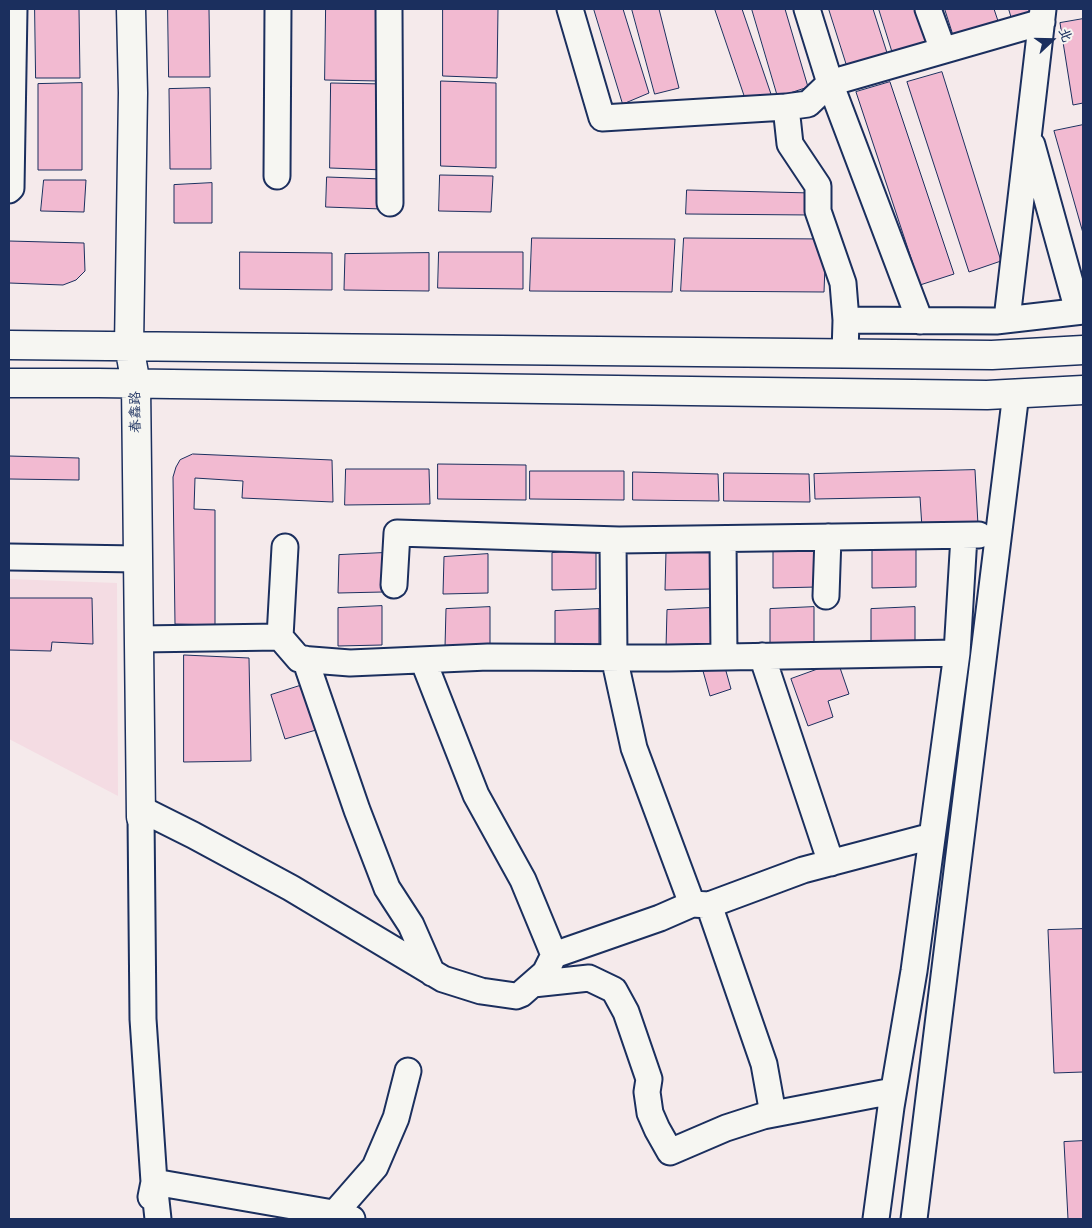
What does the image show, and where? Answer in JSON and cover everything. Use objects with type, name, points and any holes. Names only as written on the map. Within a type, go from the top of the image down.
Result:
[{"type":"main road","name":"春鑫路","points":[[131,9],[133,93],[132,346],[136,384],[141,813]]},
{"type":"main road","name":"春鑫路","points":[[132,346],[147,288],[150,9]]},
{"type":"main road","points":[[9,345],[992,355],[1083,350]]},
{"type":"main road","points":[[9,383],[987,395],[1083,390]]},
{"type":"street","points":[[9,190],[14,9]]},
{"type":"street","points":[[277,176],[278,9]]},
{"type":"street","points":[[389,9],[390,203]]},
{"type":"street","points":[[570,9],[602,118],[786,107],[808,104],[830,83],[943,50],[1042,15],[1007,319]]},
{"type":"street","points":[[807,9],[830,83],[920,321]]},
{"type":"street","points":[[928,9],[943,50]]},
{"type":"street","points":[[786,107],[790,144],[818,186],[818,211],[843,283],[846,320],[844,354]]},
{"type":"street","points":[[846,320],[996,321],[1081,311],[1028,132]]},
{"type":"street","points":[[914,1219],[1016,393]]},
{"type":"street","points":[[394,585],[397,533],[613,540],[999,535]]},
{"type":"street","points":[[876,1219],[893,1091],[914,971],[957,653],[964,536]]},
{"type":"street","points":[[826,596],[828,537]]},
{"type":"street","points":[[723,539],[724,657]]},
{"type":"street","points":[[613,540],[614,657],[634,748],[701,904],[764,1064],[773,1114]]},
{"type":"street","points":[[285,547],[280,637],[299,658],[305,659],[350,664],[488,657],[724,657],[957,653]]},
{"type":"street","points":[[9,557],[138,559]]},
{"type":"street","points":[[139,639],[280,637]]},
{"type":"street","points":[[762,656],[830,863]]},
{"type":"street","points":[[305,659],[357,810],[387,888],[411,925],[432,973]]},
{"type":"street","points":[[158,1219],[143,1019],[141,813],[192,835],[291,888],[442,979],[481,991],[516,996],[546,973],[554,955],[523,880],[476,795],[423,660]]},
{"type":"street","points":[[554,955],[803,870],[932,836]]},
{"type":"street","points":[[533,984],[588,978],[614,990],[626,1012],[649,1079],[646,1092],[650,1113],[670,1152],[726,1128],[763,1116],[893,1091]]},
{"type":"street","points":[[154,1182],[343,1216],[375,1166],[396,1118],[408,1071]]},
{"type":"street","points":[[146,1219],[154,1182]]},
{"type":"shaded area","points":[[9,579],[117,583],[118,796],[9,739]]},
{"type":"building","points":[[35,9],[79,9],[80,78],[36,78]]},
{"type":"building","points":[[168,9],[209,9],[210,77],[169,77]]},
{"type":"building","points":[[326,9],[380,9],[380,81],[325,80]]},
{"type":"building","points":[[443,9],[498,9],[497,78],[443,76]]},
{"type":"building","points":[[594,9],[623,9],[649,93],[623,104]]},
{"type":"building","points":[[632,9],[659,9],[679,88],[655,94]]},
{"type":"building","points":[[715,9],[742,9],[772,97],[748,106]]},
{"type":"building","points":[[752,9],[785,9],[808,87],[778,97]]},
{"type":"building","points":[[829,9],[873,9],[889,59],[849,72]]},
{"type":"building","points":[[879,9],[923,9],[934,46],[894,57]]},
{"type":"building","points":[[945,9],[994,9],[998,21],[954,37]]},
{"type":"building","points":[[1009,9],[1041,9],[1041,10],[1012,19]]},
{"type":"building","points":[[1083,19],[1083,103],[1073,105],[1060,23]]},
{"type":"building","points":[[942,72],[1001,261],[969,272],[907,82]]},
{"type":"building","points":[[441,81],[496,83],[496,168],[441,166]]},
{"type":"building","points":[[890,82],[954,274],[920,285],[856,92]]},
{"type":"building","points":[[82,83],[82,170],[38,170],[38,84]]},
{"type":"building","points":[[331,83],[385,84],[385,170],[330,168]]},
{"type":"building","points":[[210,88],[211,169],[170,169],[169,89]]},
{"type":"building","points":[[1083,125],[1083,233],[1054,131]]},
{"type":"building","points":[[440,175],[493,176],[491,212],[439,211]]},
{"type":"building","points":[[327,177],[383,179],[382,209],[326,207]]},
{"type":"building","points":[[44,180],[86,180],[84,212],[41,211]]},
{"type":"building","points":[[212,183],[212,223],[174,223],[174,185]]},
{"type":"building","points":[[687,190],[812,193],[811,215],[686,214]]},
{"type":"building","points":[[532,238],[675,239],[672,292],[530,291]]},
{"type":"building","points":[[684,238],[826,239],[824,292],[681,291]]},
{"type":"building","points":[[9,241],[84,243],[85,271],[76,280],[63,285],[9,283]]},
{"type":"building","points":[[240,252],[332,253],[332,290],[240,289]]},
{"type":"building","points":[[439,252],[523,252],[523,289],[438,288]]},
{"type":"building","points":[[429,253],[429,291],[344,290],[345,254]]},
{"type":"building","points":[[193,454],[332,460],[333,502],[242,498],[243,481],[195,478],[194,509],[215,510],[215,625],[175,624],[173,477],[180,460]]},
{"type":"building","points":[[9,456],[79,458],[79,480],[9,479]]},
{"type":"building","points":[[438,464],[526,465],[526,500],[438,499]]},
{"type":"building","points":[[346,469],[429,469],[430,504],[345,505]]},
{"type":"building","points":[[975,470],[978,525],[922,528],[920,497],[815,499],[814,474]]},
{"type":"building","points":[[530,471],[624,471],[624,500],[530,499]]},
{"type":"building","points":[[633,472],[718,474],[719,501],[633,500]]},
{"type":"building","points":[[724,473],[809,474],[810,502],[724,501]]},
{"type":"building","points":[[817,548],[817,587],[773,588],[773,551]]},
{"type":"building","points":[[916,548],[916,587],[872,588],[872,551]]},
{"type":"building","points":[[596,550],[596,589],[552,590],[552,553]]},
{"type":"building","points":[[710,550],[710,589],[665,590],[666,552]]},
{"type":"building","points":[[383,553],[383,592],[338,593],[339,555]]},
{"type":"building","points":[[488,554],[488,593],[443,594],[444,557]]},
{"type":"building","points":[[9,598],[92,598],[93,644],[52,642],[51,651],[9,650]]},
{"type":"building","points":[[382,606],[382,645],[338,646],[338,608]]},
{"type":"building","points":[[490,607],[490,646],[445,647],[446,609]]},
{"type":"building","points":[[814,607],[814,646],[770,647],[770,609]]},
{"type":"building","points":[[915,607],[915,646],[871,647],[871,609]]},
{"type":"building","points":[[710,608],[711,646],[666,648],[667,610]]},
{"type":"building","points":[[599,609],[599,648],[555,649],[555,611]]},
{"type":"building","points":[[184,655],[249,658],[251,761],[184,762]]},
{"type":"building","points":[[838,662],[849,694],[828,701],[833,717],[808,726],[791,679]]},
{"type":"building","points":[[724,664],[731,689],[710,696],[703,671]]},
{"type":"building","points":[[309,683],[323,728],[285,739],[271,695]]},
{"type":"building","points":[[1083,929],[1083,1072],[1054,1073],[1048,930]]},
{"type":"building","points":[[1083,1141],[1083,1219],[1068,1219],[1064,1142]]}]
